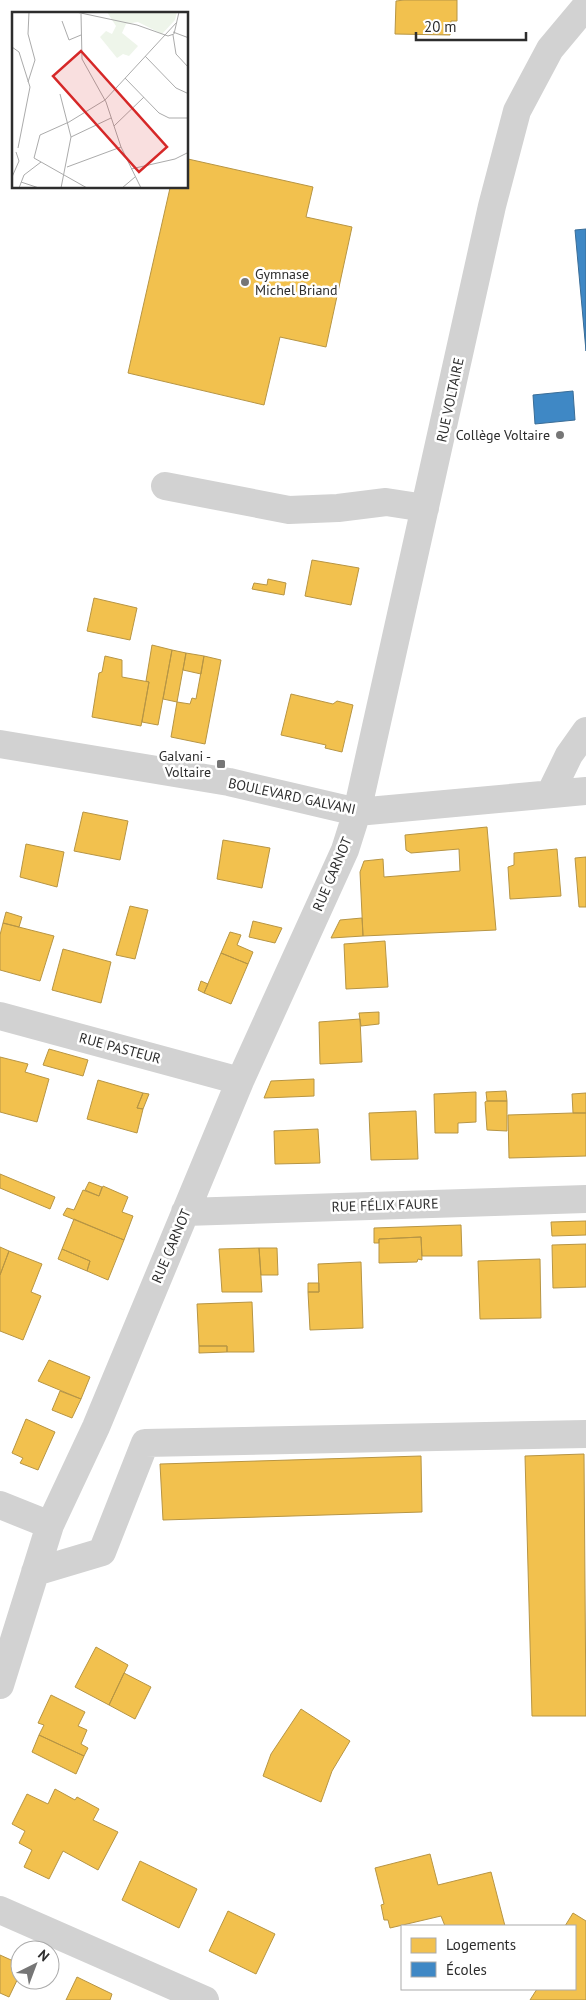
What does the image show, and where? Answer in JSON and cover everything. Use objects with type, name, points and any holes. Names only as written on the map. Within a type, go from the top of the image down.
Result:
[{"type":"street","name":"RUE VOLTAIRE","points":[[357,812],[492,206],[517,111],[550,49],[586,6]]},
{"type":"street","points":[[165,486],[289,510],[338,508],[386,502],[425,508]]},
{"type":"street","points":[[550,794],[568,754],[586,731]]},
{"type":"street","name":"BOULEVARD GALVANI","points":[[0,744],[229,782],[357,812],[586,791]]},
{"type":"street","name":"RUE CARNOT","points":[[0,1685],[50,1525],[96,1427],[240,1081],[345,850],[357,812]]},
{"type":"street","name":"RUE PASTEUR","points":[[0,1016],[240,1081]]},
{"type":"street","name":"RUE FÉLIX FAURE","points":[[185,1212],[586,1198]]},
{"type":"street","points":[[35,1572],[102,1552],[145,1443],[586,1434]]},
{"type":"street","points":[[0,1505],[50,1525]]},
{"type":"street","points":[[0,1910],[205,2000]]},
{"type":"building: Logements","points":[[457,0],[457,21],[451,21],[450,35],[395,34],[396,1]]},
{"type":"building: Logements","name":"Gymnase Michel Briand","points":[[189,159],[313,187],[306,217],[352,227],[326,347],[280,337],[264,405],[128,373],[170,189],[189,189]]},
{"type":"building: Logements","points":[[312,560],[359,568],[351,605],[305,596]]},
{"type":"building: Logements","points":[[268,579],[286,583],[284,595],[252,589],[254,583],[267,585]]},
{"type":"building: Logements","points":[[94,598],[137,608],[130,640],[87,631]]},
{"type":"building: Logements","points":[[152,645],[172,650],[158,725],[142,722],[149,682],[146,681]]},
{"type":"building: Logements","points":[[172,650],[186,653],[177,702],[163,699]]},
{"type":"building: Logements","points":[[186,653],[204,656],[201,674],[183,670]]},
{"type":"building: Logements","points":[[105,656],[122,660],[122,677],[149,682],[141,726],[92,717],[99,673],[102,672]]},
{"type":"building: Logements","points":[[204,656],[221,660],[205,744],[171,737],[177,702],[190,704],[192,698],[196,699]]},
{"type":"building: Logements","points":[[291,694],[333,704],[337,701],[353,705],[342,752],[325,748],[326,745],[281,735]]},
{"type":"building: Logements","points":[[83,812],[128,821],[120,860],[74,851]]},
{"type":"building: Logements","points":[[487,827],[496,930],[363,936],[360,872],[364,861],[383,859],[384,877],[460,871],[459,849],[411,853],[406,850],[405,835]]},
{"type":"building: Logements","points":[[223,840],[270,848],[262,888],[217,879]]},
{"type":"building: Logements","points":[[26,844],[64,852],[57,887],[20,877]]},
{"type":"building: Logements","points":[[557,849],[561,896],[510,899],[508,867],[514,865],[514,853]]},
{"type":"building: Logements","points":[[586,857],[586,907],[579,907],[575,858]]},
{"type":"building: Logements","points":[[130,906],[148,910],[135,959],[116,955]]},
{"type":"building: Logements","points":[[6,912],[22,917],[19,927],[3,923]]},
{"type":"building: Logements","points":[[362,918],[363,936],[331,938],[340,920]]},
{"type":"building: Logements","points":[[253,921],[282,928],[275,943],[249,937]]},
{"type":"building: Logements","points":[[3,923],[54,936],[40,981],[0,970],[0,935]]},
{"type":"building: Logements","points":[[230,932],[241,935],[237,945],[253,952],[248,964],[221,953]]},
{"type":"building: Logements","points":[[385,941],[388,987],[346,989],[344,944]]},
{"type":"building: Logements","points":[[63,949],[111,962],[101,1003],[52,990]]},
{"type":"building: Logements","points":[[221,953],[248,964],[231,1004],[204,993]]},
{"type":"building: Logements","points":[[201,981],[208,984],[204,993],[198,990]]},
{"type":"building: Logements","points":[[379,1012],[379,1024],[361,1026],[359,1013]]},
{"type":"building: Logements","points":[[360,1019],[362,1062],[320,1064],[319,1022]]},
{"type":"building: Logements","points":[[49,1049],[88,1060],[83,1076],[43,1065]]},
{"type":"building: Logements","points":[[0,1057],[28,1064],[25,1072],[49,1079],[37,1122],[0,1112]]},
{"type":"building: Logements","points":[[314,1079],[314,1096],[264,1098],[271,1081]]},
{"type":"building: Logements","points":[[98,1080],[143,1093],[137,1108],[143,1109],[137,1133],[87,1119]]},
{"type":"building: Logements","points":[[506,1091],[507,1101],[487,1101],[486,1092]]},
{"type":"building: Logements","points":[[476,1092],[476,1122],[458,1123],[458,1133],[435,1133],[434,1094]]},
{"type":"building: Logements","points":[[143,1093],[149,1094],[143,1109],[137,1108]]},
{"type":"building: Logements","points":[[586,1093],[586,1113],[573,1113],[572,1094]]},
{"type":"building: Logements","points":[[507,1101],[507,1131],[487,1130],[485,1102]]},
{"type":"building: Logements","points":[[416,1111],[418,1159],[371,1160],[369,1113]]},
{"type":"building: Logements","points":[[586,1113],[586,1156],[509,1158],[508,1115]]},
{"type":"building: Logements","points":[[318,1129],[320,1163],[275,1164],[274,1131]]},
{"type":"building: Logements","points":[[0,1174],[55,1197],[50,1209],[0,1188]]},
{"type":"building: Logements","points":[[89,1182],[102,1187],[99,1196],[85,1190]]},
{"type":"building: Logements","points":[[103,1186],[128,1197],[122,1212],[133,1216],[124,1240],[63,1215],[67,1208],[74,1210],[83,1190],[99,1196]]},
{"type":"building: Logements","points":[[74,1219],[124,1240],[108,1280],[87,1271],[90,1261],[62,1249]]},
{"type":"building: Logements","points":[[586,1221],[586,1235],[552,1236],[551,1222]]},
{"type":"building: Logements","points":[[461,1225],[462,1256],[422,1256],[421,1237],[379,1239],[379,1243],[374,1243],[374,1228]]},
{"type":"building: Logements","points":[[421,1237],[422,1260],[418,1259],[417,1262],[379,1263],[379,1239]]},
{"type":"building: Logements","points":[[586,1244],[586,1287],[553,1288],[552,1245]]},
{"type":"building: Logements","points":[[0,1247],[9,1251],[0,1275]]},
{"type":"building: Logements","points":[[259,1248],[277,1248],[278,1275],[261,1275]]},
{"type":"building: Logements","points":[[259,1248],[262,1292],[222,1292],[219,1249]]},
{"type":"building: Logements","points":[[62,1249],[90,1261],[87,1271],[58,1259]]},
{"type":"building: Logements","points":[[9,1251],[42,1264],[31,1292],[41,1296],[23,1340],[0,1331],[0,1275]]},
{"type":"building: Logements","points":[[540,1259],[541,1318],[480,1319],[478,1261]]},
{"type":"building: Logements","points":[[361,1262],[363,1328],[310,1330],[308,1292],[319,1292],[318,1264]]},
{"type":"building: Logements","points":[[308,1283],[319,1283],[319,1292],[308,1292]]},
{"type":"building: Logements","points":[[252,1302],[254,1352],[227,1352],[227,1346],[199,1346],[197,1304]]},
{"type":"building: Logements","points":[[199,1346],[227,1346],[227,1352],[199,1353]]},
{"type":"building: Logements","points":[[49,1360],[90,1377],[81,1399],[38,1381]]},
{"type":"building: Logements","points":[[60,1391],[81,1399],[72,1418],[52,1410]]},
{"type":"building: Logements","points":[[26,1419],[55,1432],[38,1470],[20,1463],[23,1458],[12,1453]]},
{"type":"building: Logements","points":[[584,1454],[586,1716],[532,1716],[525,1456]]},
{"type":"building: Logements","points":[[421,1456],[422,1512],[163,1520],[160,1464]]},
{"type":"building: Logements","points":[[96,1647],[128,1665],[109,1705],[75,1687]]},
{"type":"building: Logements","points":[[124,1673],[151,1687],[135,1719],[109,1705]]},
{"type":"building: Logements","points":[[51,1695],[85,1712],[78,1726],[87,1730],[81,1744],[88,1748],[84,1756],[39,1735],[44,1725],[38,1723]]},
{"type":"building: Logements","points":[[301,1709],[350,1741],[332,1771],[321,1802],[263,1776],[271,1754]]},
{"type":"building: Logements","points":[[39,1735],[84,1756],[76,1774],[32,1752]]},
{"type":"building: Logements","points":[[55,1789],[75,1800],[77,1797],[99,1809],[93,1820],[118,1832],[98,1870],[63,1851],[49,1879],[24,1867],[32,1850],[19,1843],[25,1831],[12,1824],[27,1794],[48,1804]]},
{"type":"building: Logements","points":[[430,1854],[438,1885],[491,1872],[505,1925],[445,1925],[441,1916],[390,1928],[388,1920],[384,1920],[381,1905],[384,1904],[375,1868]]},
{"type":"building: Logements","points":[[140,1861],[197,1889],[179,1928],[122,1900]]},
{"type":"building: Logements","points":[[228,1911],[275,1934],[256,1974],[209,1951]]},
{"type":"building: Logements","points":[[573,1913],[586,1921],[586,2000],[530,2000],[536,1990],[576,1990],[576,1925],[566,1925]]},
{"type":"building: Logements","points":[[0,1955],[10,1960],[10,1990],[12,1990],[9,1997],[0,1993]]},
{"type":"building: Logements","points":[[77,1977],[112,1994],[110,2000],[66,2000]]},
{"type":"building: Écoles","points":[[586,229],[586,351],[575,230]]},
{"type":"building: Écoles","points":[[573,391],[575,420],[535,424],[533,395]]},
{"type":"place","name":"Gymnase Michel Briand","points":[[245,282]]},
{"type":"place","name":"Collège Voltaire","points":[[560,435]]},
{"type":"place","name":"Galvani - Voltaire","points":[[221,764]]}]
